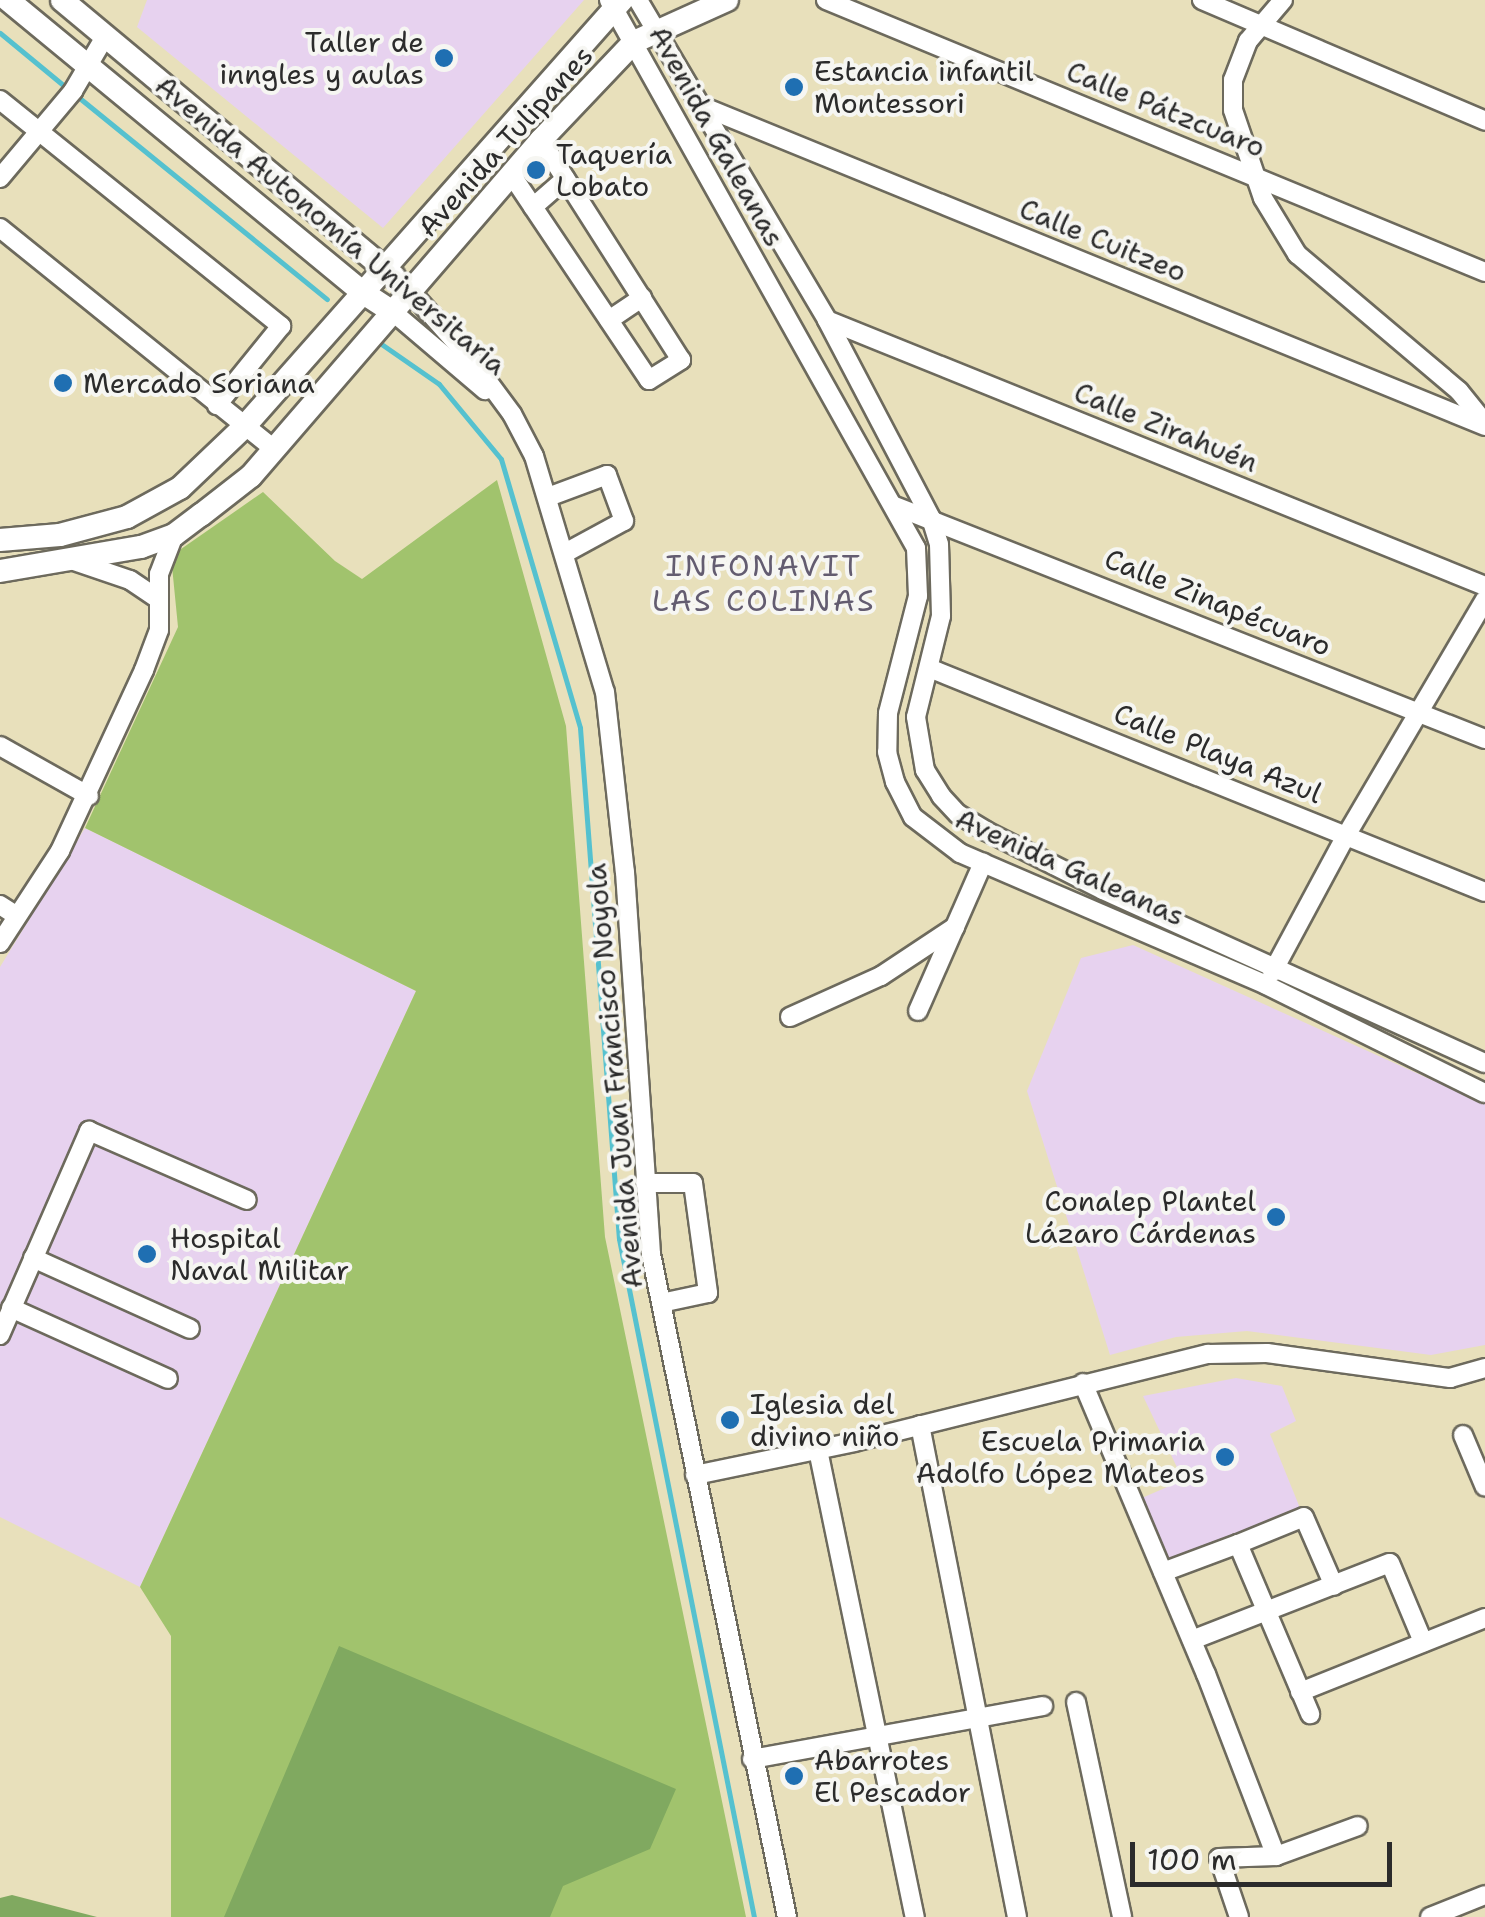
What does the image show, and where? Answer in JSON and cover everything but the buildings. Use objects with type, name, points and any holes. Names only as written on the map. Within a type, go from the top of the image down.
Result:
[{"type":"main road","name":"Avenida Autonomía Universitaria","points":[[62,0],[411,292]]},
{"type":"main road","name":"Avenida Tulipanes","points":[[0,571],[141,547],[174,534],[251,476],[541,140],[644,37],[727,0]]},
{"type":"main road","name":"Avenida Tulipanes","points":[[0,540],[60,535],[127,517],[180,488],[244,427],[614,2]]},
{"type":"main road","name":"Avenida Autonomía Universitaria","points":[[7,8],[90,66],[362,292],[393,312]]},
{"type":"main road","points":[[314,344],[344,368]]},
{"type":"street","name":"Avenida Galeanas","points":[[638,0],[644,37],[794,332],[896,506],[916,548],[918,596],[888,713],[887,752],[895,782],[913,818],[946,844],[983,863],[1266,985],[1485,1092]]},
{"type":"street","name":"Calle Pátzcuaro","points":[[826,0],[1485,272]]},
{"type":"street","points":[[1202,0],[1485,120]]},
{"type":"street","points":[[1284,0],[1260,24],[1238,59],[1232,80],[1232,110],[1252,173],[1297,254],[1459,391],[1485,425]]},
{"type":"street","name":"Avenida Galeanas","points":[[614,2],[700,105],[827,320],[931,518],[943,581],[941,616],[916,717],[926,770],[941,796],[958,814],[986,831],[1103,890],[1276,965],[1485,1063]]},
{"type":"street","points":[[0,178],[73,92],[106,35]]},
{"type":"street","points":[[0,100],[281,326],[218,404]]},
{"type":"street","name":"Calle Cuitzeo","points":[[700,105],[1485,425]]},
{"type":"street","points":[[511,174],[649,380],[682,360],[541,140]]},
{"type":"street","points":[[533,207],[565,179]]},
{"type":"street","points":[[0,228],[274,449]]},
{"type":"street","name":"Avenida Autonomía Universitaria","points":[[411,292],[512,414]]},
{"type":"street","points":[[609,320],[642,298]]},
{"type":"street","name":"Avenida Autonomía Universitaria","points":[[393,312],[512,414]]},
{"type":"street","name":"Calle Zirahuén","points":[[827,320],[1485,586]]},
{"type":"street","name":"Avenida Juan Francisco Noyola","points":[[512,414],[548,497],[605,692],[616,767],[645,1182],[660,1303],[788,1917]]},
{"type":"street","points":[[548,497],[606,475],[624,521],[565,553]]},
{"type":"street","name":"Calle Zinapécuaro","points":[[896,506],[1485,738]]},
{"type":"street","points":[[0,944],[89,796],[155,642],[159,574],[174,534]]},
{"type":"street","points":[[74,561],[130,580],[158,599]]},
{"type":"street","points":[[1266,985],[1348,834],[1485,600]]},
{"type":"street","name":"Calle Playa Azul","points":[[929,668],[1485,892]]},
{"type":"street","points":[[0,746],[89,796]]},
{"type":"street","points":[[918,1011],[983,863]]},
{"type":"street","points":[[1094,910],[1103,890]]},
{"type":"street","points":[[0,904],[18,916]]},
{"type":"street","points":[[790,1017],[881,976],[955,927]]},
{"type":"street","points":[[0,1334],[89,1131],[247,1200]]},
{"type":"street","points":[[645,1182],[693,1183],[708,1293],[660,1303]]},
{"type":"street","points":[[33,1258],[190,1329]]},
{"type":"street","points":[[12,1308],[168,1379]]},
{"type":"street","points":[[695,1475],[818,1450],[1208,1354],[1267,1354],[1450,1378],[1485,1368]]},
{"type":"street","points":[[1083,1383],[1192,1640],[1276,1856]]},
{"type":"street","points":[[920,1425],[1017,1917]]},
{"type":"street","points":[[1463,1435],[1485,1488]]},
{"type":"street","points":[[818,1450],[914,1917]]},
{"type":"street","points":[[1163,1572],[1304,1517],[1334,1586]]},
{"type":"street","points":[[1238,1544],[1310,1714]]},
{"type":"street","points":[[1192,1640],[1390,1563],[1423,1642]]},
{"type":"street","points":[[1300,1692],[1485,1618]]},
{"type":"street","points":[[1076,1702],[1122,1917]]},
{"type":"street","points":[[752,1759],[1043,1706]]},
{"type":"street","points":[[1238,1917],[1219,1858],[1276,1856],[1358,1826]]},
{"type":"street","points":[[1430,1917],[1485,1896]]},
{"type":"shaded area","points":[[147,0],[584,0],[383,228],[137,27]]},
{"type":"shaded area","name":"Hospital Naval Militar","points":[[85,828],[416,991],[140,1587],[0,1517],[0,967]]},
{"type":"shaded area","name":"Conalep Plantel Lázaro Cárdenas","points":[[1133,945],[1485,1104],[1485,1345],[1431,1355],[1247,1331],[1176,1337],[1110,1355],[1027,1091],[1081,958]]},
{"type":"shaded area","name":"Escuela Primaria Adolfo López Mateos","points":[[1236,1378],[1282,1386],[1296,1421],[1270,1434],[1302,1513],[1170,1564],[1142,1498],[1183,1480],[1143,1396]]},
{"type":"green space","points":[[497,480],[566,726],[605,1237],[746,1917],[171,1917],[171,1636],[140,1587],[416,991],[85,828],[178,627],[171,556],[263,492],[335,561],[362,579]]},
{"type":"green space","points":[[339,1646],[676,1789],[650,1849],[563,1886],[550,1917],[224,1917]]},
{"type":"green space","points":[[12,1895],[97,1917],[0,1917],[0,1898]]},
{"type":"waterway","points":[[0,33],[68,89]]},
{"type":"waterway","points":[[77,96],[327,299]]},
{"type":"waterway","points":[[377,341],[439,384],[501,459],[580,728],[619,1239],[754,1917]]},
{"type":"place","name":"Taller de inngles y aulas","points":[[444,58]]},
{"type":"place","name":"Estancia infantil Montessori","points":[[794,87]]},
{"type":"place","name":"Taquería Lobato","points":[[536,170]]},
{"type":"place","name":"Mercado Soriana","points":[[63,383]]},
{"type":"place","name":"Conalep Plantel Lázaro Cárdenas","points":[[1276,1217]]},
{"type":"place","name":"Hospital Naval Militar","points":[[147,1254]]},
{"type":"place","name":"Iglesia del divino niño","points":[[730,1420]]},
{"type":"place","name":"Escuela Primaria Adolfo López Mateos","points":[[1225,1457]]},
{"type":"place","name":"Abarrotes El Pescador","points":[[794,1776]]},
{"type":"district","name":"INFONAVIT LAS COLINAS","points":[[764,583]]}]
